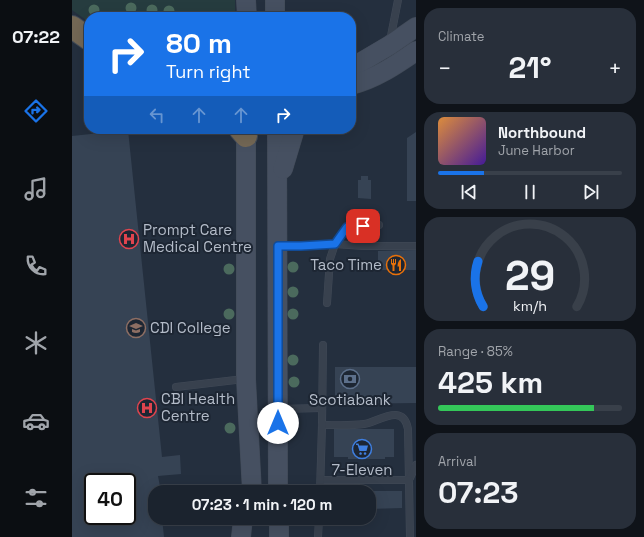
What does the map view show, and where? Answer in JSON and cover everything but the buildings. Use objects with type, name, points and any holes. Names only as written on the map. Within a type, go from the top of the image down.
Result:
[{"type":"highway","points":[[72,27],[84,35]]},
{"type":"street","points":[[246,0],[247,12]]},
{"type":"street","points":[[275,0],[275,12]]},
{"type":"street","points":[[356,62],[390,45],[416,27]]},
{"type":"street","points":[[356,83],[360,83],[388,69],[416,51]]},
{"type":"street","points":[[244,134],[246,379],[252,485]]},
{"type":"street","points":[[277,134],[278,485]]},
{"type":"street","points":[[276,193],[294,134]]},
{"type":"street","points":[[244,485],[248,417]]},
{"type":"street","points":[[241,537],[242,525]]},
{"type":"street","points":[[253,525],[253,537]]},
{"type":"street","points":[[279,525],[279,537]]},
{"type":"lane","points":[[390,45],[398,0]]},
{"type":"lane","points":[[327,303],[330,259],[335,244],[347,227],[379,225]]},
{"type":"lane","points":[[278,246],[335,244],[364,246],[416,246]]},
{"type":"lane","points":[[321,485],[323,345]]},
{"type":"lane","points":[[176,387],[246,379]]},
{"type":"lane","points":[[278,409],[322,408]]},
{"type":"lane","points":[[322,425],[363,424],[390,415],[400,416],[407,422],[410,537]]},
{"type":"lane","points":[[409,480],[416,464]]},
{"type":"lane","points":[[321,480],[409,480]]},
{"type":"lane","points":[[318,537],[319,525]]},
{"type":"green space","points":[[72,0],[235,0],[235,12],[84,12],[84,18],[72,10]]},
{"type":"place","name":"Prompt Care Medical Centre","points":[[129,239]]},
{"type":"place","name":"Taco Time","points":[[396,265]]},
{"type":"place","name":"CDI College","points":[[136,328]]},
{"type":"place","name":"Scotiabank","points":[[350,379]]},
{"type":"place","name":"CBI Health Centre","points":[[147,408]]},
{"type":"place","name":"7-Eleven","points":[[362,449]]},
{"type":"route","points":[[278,423],[278,246],[335,244],[347,227],[363,226]]}]
